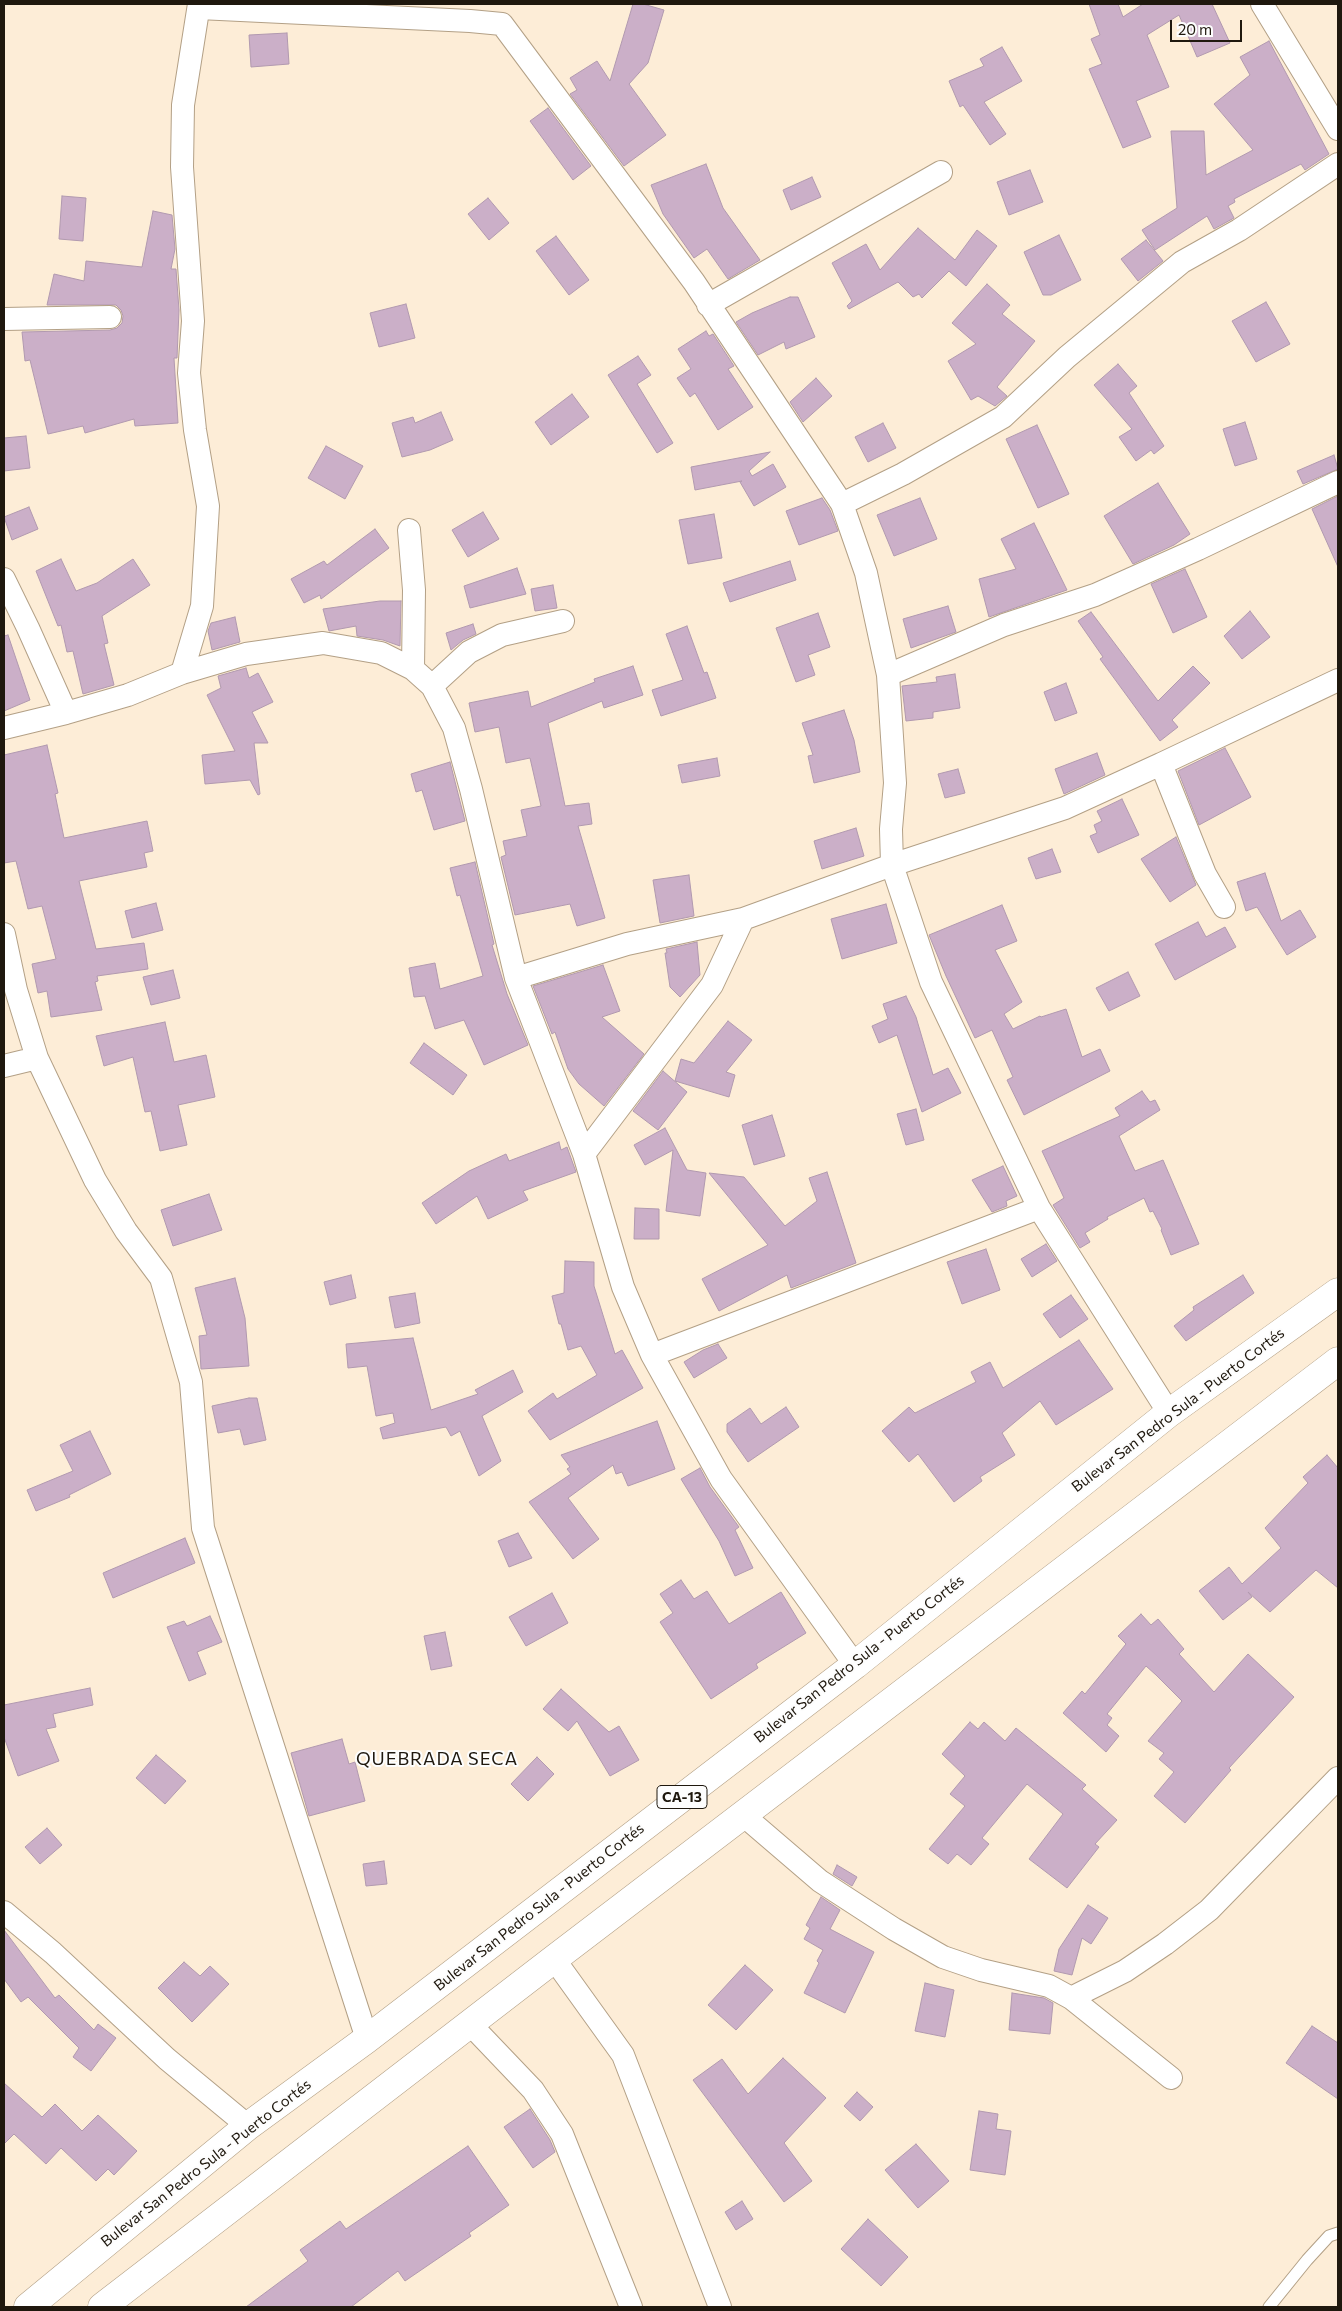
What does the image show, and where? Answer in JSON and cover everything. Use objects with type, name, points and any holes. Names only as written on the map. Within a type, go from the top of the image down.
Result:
[{"type":"highway","name":"Bulevar San Pedro Sula - Puerto Cortés","points":[[28,2307],[248,2126],[367,2039],[855,1665],[1169,1413],[1338,1292]]},
{"type":"highway","points":[[107,2305],[554,1959],[1338,1361]]},
{"type":"street","points":[[1262,4],[1338,129]]},
{"type":"street","points":[[182,672],[202,606],[208,506],[195,430],[189,373],[193,321],[182,167],[183,105],[199,6],[470,21],[501,14],[688,274],[842,504],[866,573],[888,675],[895,784],[891,829],[892,865],[931,982],[1039,1208],[1169,1413]]},
{"type":"street","points":[[842,504],[902,474],[1003,417],[1067,357],[1182,262],[1239,230],[1338,164]]},
{"type":"street","points":[[708,305],[942,172]]},
{"type":"street","points":[[4,319],[110,317]]},
{"type":"street","points":[[888,675],[1004,624],[1095,595],[1198,549],[1338,482]]},
{"type":"street","points":[[409,530],[414,590],[412,669]]},
{"type":"street","points":[[4,579],[66,713]]},
{"type":"street","points":[[432,686],[469,652],[502,635],[563,621]]},
{"type":"street","points":[[4,728],[128,695],[182,672],[246,654],[323,643],[381,653],[412,669],[432,686],[454,728],[471,789],[516,978],[584,1154],[623,1287],[652,1355],[722,1480],[855,1665]]},
{"type":"street","points":[[516,978],[627,944],[743,919],[892,865],[1064,808],[1338,680]]},
{"type":"street","points":[[1161,764],[1205,874],[1224,907]]},
{"type":"street","points":[[584,1154],[712,985],[743,919]]},
{"type":"street","points":[[4,934],[16,990],[36,1058],[95,1180],[126,1231],[161,1278],[191,1382],[203,1528],[367,2039]]},
{"type":"street","points":[[4,1066],[36,1058]]},
{"type":"street","points":[[652,1355],[1039,1208]]},
{"type":"street","points":[[1071,1998],[1125,1971],[1165,1944],[1209,1910],[1338,1778]]},
{"type":"street","points":[[743,1815],[820,1881],[894,1929],[944,1957],[981,1970],[1049,1986],[1071,1998],[1171,2078]]},
{"type":"street","points":[[4,1912],[54,1953],[167,2058],[248,2126]]},
{"type":"street","points":[[554,1959],[623,2055],[720,2307]]},
{"type":"street","points":[[470,2024],[533,2090],[562,2134],[631,2307]]},
{"type":"lane","points":[[1269,2307],[1329,2236],[1338,2233]]},
{"type":"building","points":[[633,4],[643,4],[664,10],[648,63],[629,84],[666,135],[624,166],[570,94],[577,90],[570,78],[597,61],[610,81]]},
{"type":"building","points":[[1089,4],[1118,4],[1123,17],[1143,4],[1212,4],[1230,43],[1197,57],[1179,15],[1147,35],[1169,87],[1136,101],[1151,137],[1123,148],[1089,69],[1102,64],[1091,39],[1100,35]]},
{"type":"building","points":[[287,33],[289,64],[251,67],[249,35]]},
{"type":"building","points":[[1269,41],[1329,154],[1305,170],[1301,164],[1234,199],[1235,202],[1228,206],[1234,218],[1214,229],[1207,216],[1155,250],[1142,230],[1177,208],[1171,131],[1204,131],[1206,175],[1253,150],[1214,104],[1250,75],[1240,57]]},
{"type":"building","points":[[1002,47],[1022,81],[984,102],[1006,134],[990,145],[963,105],[960,107],[949,81],[984,66],[980,59]]},
{"type":"building","points":[[548,108],[591,166],[573,180],[530,121]]},
{"type":"building","points":[[706,164],[723,208],[760,260],[728,279],[707,249],[694,258],[663,214],[651,185]]},
{"type":"building","points":[[1030,170],[1043,202],[1009,215],[997,182]]},
{"type":"building","points":[[812,177],[821,197],[791,210],[783,190]]},
{"type":"building","points":[[62,196],[86,198],[83,241],[59,239]]},
{"type":"building","points":[[488,198],[509,223],[489,240],[468,214]]},
{"type":"building","points":[[153,211],[172,215],[175,249],[171,269],[176,269],[179,310],[177,358],[174,358],[178,423],[135,426],[134,419],[85,433],[83,426],[48,434],[30,360],[25,361],[22,332],[110,330],[117,328],[122,323],[123,316],[121,310],[116,305],[47,305],[54,274],[84,281],[86,261],[142,267]]},
{"type":"building","points":[[918,228],[955,260],[977,230],[997,246],[966,286],[949,271],[922,298],[919,294],[913,297],[898,282],[849,309],[847,306],[852,301],[832,263],[866,244],[880,270]]},
{"type":"building","points":[[1059,235],[1081,280],[1051,295],[1043,295],[1024,252]]},
{"type":"building","points":[[556,236],[589,280],[569,295],[536,251]]},
{"type":"building","points":[[1146,240],[1163,261],[1138,281],[1121,259]]},
{"type":"building","points":[[987,284],[1010,305],[1002,314],[1035,341],[997,387],[1007,396],[995,406],[978,396],[971,400],[948,361],[976,344],[952,323]]},
{"type":"building","points":[[790,297],[798,297],[815,337],[786,349],[784,342],[758,355],[736,322]]},
{"type":"building","points":[[1266,302],[1290,344],[1256,362],[1232,321]]},
{"type":"building","points":[[406,304],[415,338],[379,347],[370,313]]},
{"type":"building","points":[[706,331],[709,336],[713,334],[734,366],[728,369],[753,407],[718,430],[695,393],[690,397],[677,378],[691,369],[678,349]]},
{"type":"building","points":[[638,356],[651,375],[637,384],[673,443],[657,453],[608,375]]},
{"type":"building","points":[[1118,364],[1137,386],[1129,393],[1164,446],[1154,454],[1151,450],[1136,461],[1119,437],[1132,429],[1094,385]]},
{"type":"building","points":[[816,378],[832,396],[803,422],[790,402]]},
{"type":"building","points":[[572,394],[589,417],[551,445],[535,422]]},
{"type":"building","points":[[441,412],[453,440],[430,450],[402,457],[392,423],[413,417],[415,423]]},
{"type":"building","points":[[1245,422],[1257,459],[1235,466],[1223,429]]},
{"type":"building","points":[[883,423],[896,448],[868,462],[855,437]]},
{"type":"building","points":[[1037,425],[1069,494],[1038,508],[1006,439]]},
{"type":"building","points":[[26,436],[30,468],[4,471],[4,438]]},
{"type":"building","points":[[326,446],[363,466],[345,499],[308,478]]},
{"type":"building","points":[[770,452],[749,471],[752,476],[773,464],[786,487],[754,506],[740,482],[742,481],[695,490],[691,467]]},
{"type":"building","points":[[1334,455],[1338,469],[1303,484],[1297,471]]},
{"type":"building","points":[[1158,483],[1190,534],[1174,545],[1133,564],[1104,516]]},
{"type":"building","points":[[1338,496],[1338,567],[1312,509]]},
{"type":"building","points":[[822,498],[830,510],[838,531],[799,545],[786,511]]},
{"type":"building","points":[[920,498],[937,539],[894,556],[877,515]]},
{"type":"building","points":[[29,507],[38,529],[12,540],[4,517]]},
{"type":"building","points":[[483,512],[499,539],[468,557],[452,530]]},
{"type":"building","points":[[714,514],[722,558],[688,564],[679,520]]},
{"type":"building","points":[[1034,523],[1067,590],[989,617],[979,579],[1016,569],[1001,539]]},
{"type":"building","points":[[375,529],[389,548],[321,599],[320,595],[304,603],[291,579],[324,561],[327,565]]},
{"type":"building","points":[[61,559],[76,591],[97,583],[133,559],[150,585],[102,616],[108,643],[104,644],[114,685],[83,694],[73,651],[67,652],[61,625],[58,626],[36,571]]},
{"type":"building","points":[[790,561],[796,580],[730,602],[723,583]]},
{"type":"building","points":[[517,568],[526,594],[470,608],[464,586]]},
{"type":"building","points":[[1185,569],[1207,617],[1173,633],[1151,584]]},
{"type":"building","points":[[553,585],[557,608],[535,611],[531,589]]},
{"type":"building","points":[[380,601],[401,601],[400,646],[383,640],[357,636],[356,626],[329,631],[323,609]]},
{"type":"building","points":[[948,606],[956,632],[911,648],[903,619]]},
{"type":"building","points":[[1250,611],[1270,637],[1242,659],[1224,636]]},
{"type":"building","points":[[1091,612],[1158,701],[1193,666],[1210,683],[1172,720],[1178,727],[1160,741],[1100,659],[1103,657],[1078,621]]},
{"type":"building","points":[[818,613],[830,647],[808,655],[815,675],[796,682],[776,628]]},
{"type":"building","points":[[235,617],[240,642],[212,650],[208,631],[211,623]]},
{"type":"building","points":[[473,624],[476,634],[463,640],[451,650],[446,633]]},
{"type":"building","points":[[687,626],[704,673],[707,672],[716,698],[661,716],[652,690],[683,680],[666,634]]},
{"type":"building","points":[[8,635],[30,700],[4,711],[4,636]]},
{"type":"building","points":[[633,666],[643,695],[604,708],[602,701],[548,723],[565,806],[589,803],[592,824],[578,826],[605,918],[577,926],[570,904],[515,915],[501,857],[506,855],[503,841],[527,836],[521,810],[541,806],[530,758],[506,763],[499,727],[475,732],[469,703],[528,691],[531,707],[595,682],[594,679]]},
{"type":"building","points":[[246,668],[249,678],[258,673],[273,702],[252,712],[268,743],[254,743],[260,794],[258,795],[250,780],[205,784],[202,755],[235,751],[207,695],[221,688],[218,676]]},
{"type":"building","points":[[955,674],[960,708],[933,712],[933,718],[906,721],[902,686],[937,682],[936,677]]},
{"type":"building","points":[[1066,683],[1077,713],[1055,721],[1044,692]]},
{"type":"building","points":[[844,710],[854,740],[860,772],[814,783],[808,756],[813,755],[802,723]]},
{"type":"building","points":[[47,745],[58,793],[55,794],[64,838],[147,821],[153,851],[144,853],[147,867],[79,881],[96,949],[144,943],[148,969],[97,976],[98,981],[95,982],[102,1010],[51,1017],[47,991],[38,993],[32,964],[56,959],[42,906],[28,909],[16,861],[4,863],[4,755]]},
{"type":"building","points":[[1225,748],[1251,797],[1199,825],[1178,771]]},
{"type":"building","points":[[1097,753],[1105,775],[1064,794],[1055,769]]},
{"type":"building","points":[[717,758],[720,776],[682,783],[678,765]]},
{"type":"building","points":[[450,762],[465,821],[434,830],[422,790],[416,792],[411,774]]},
{"type":"building","points":[[958,769],[965,793],[945,798],[938,774]]},
{"type":"building","points":[[1122,799],[1139,835],[1098,853],[1090,836],[1097,833],[1094,825],[1102,821],[1097,811]]},
{"type":"building","points":[[856,828],[864,856],[822,869],[814,841]]},
{"type":"building","points":[[1176,837],[1196,885],[1170,902],[1141,859]]},
{"type":"building","points":[[1052,849],[1061,872],[1036,879],[1028,858]]},
{"type":"building","points":[[475,862],[494,944],[492,945],[507,994],[528,1045],[484,1065],[464,1020],[435,1029],[425,996],[414,997],[409,968],[435,963],[440,989],[483,976],[460,895],[457,896],[450,868]]},
{"type":"building","points":[[1265,873],[1281,921],[1300,910],[1316,937],[1287,955],[1257,907],[1246,911],[1237,882]]},
{"type":"building","points":[[689,875],[694,916],[660,923],[653,880]]},
{"type":"building","points":[[156,903],[163,930],[132,938],[125,911]]},
{"type":"building","points":[[886,904],[897,943],[842,959],[831,919]]},
{"type":"building","points":[[1002,905],[1017,941],[995,950],[1022,1002],[1004,1014],[1013,1029],[1040,1016],[1066,1009],[1082,1057],[1100,1049],[1110,1071],[1024,1115],[1007,1080],[1013,1077],[992,1030],[975,1038],[929,935]]},
{"type":"building","points":[[1198,922],[1206,937],[1225,927],[1236,947],[1175,980],[1155,944]]},
{"type":"building","points":[[697,942],[700,975],[680,997],[670,987],[666,949]]},
{"type":"building","points":[[603,965],[620,1011],[602,1017],[644,1054],[604,1106],[579,1084],[568,1069],[555,1032],[552,1034],[533,986]]},
{"type":"building","points":[[173,970],[180,998],[151,1005],[143,977]]},
{"type":"building","points":[[1128,972],[1140,996],[1109,1011],[1096,988]]},
{"type":"building","points":[[906,996],[916,1017],[933,1075],[948,1068],[961,1093],[922,1112],[897,1035],[879,1043],[872,1026],[888,1019],[883,1004]]},
{"type":"building","points":[[728,1021],[752,1040],[726,1072],[735,1075],[729,1097],[675,1081],[681,1059],[694,1063]]},
{"type":"building","points":[[165,1022],[174,1062],[206,1055],[215,1097],[178,1105],[187,1145],[160,1151],[151,1111],[145,1112],[133,1057],[104,1066],[96,1036]]},
{"type":"building","points":[[424,1043],[467,1075],[453,1095],[410,1063]]},
{"type":"building","points":[[663,1071],[687,1092],[658,1130],[633,1111]]},
{"type":"building","points":[[1142,1091],[1150,1102],[1155,1100],[1160,1110],[1119,1136],[1135,1171],[1163,1160],[1199,1244],[1171,1255],[1162,1229],[1153,1211],[1150,1212],[1144,1198],[1107,1217],[1108,1219],[1085,1233],[1090,1242],[1080,1248],[1053,1205],[1064,1198],[1042,1151],[1120,1116],[1115,1108]]},
{"type":"building","points":[[916,1109],[924,1140],[906,1145],[897,1114]]},
{"type":"building","points":[[772,1115],[785,1156],[754,1165],[742,1125]]},
{"type":"building","points":[[665,1128],[687,1170],[706,1173],[700,1216],[666,1211],[673,1150],[645,1165],[634,1145]]},
{"type":"building","points":[[559,1142],[561,1150],[567,1147],[576,1172],[523,1191],[528,1200],[488,1219],[477,1196],[436,1224],[422,1203],[469,1171],[506,1154],[509,1161]]},
{"type":"building","points":[[1003,1166],[1017,1196],[1006,1201],[1007,1206],[992,1212],[972,1180]]},
{"type":"building","points":[[827,1172],[856,1263],[791,1288],[787,1275],[719,1311],[702,1279],[768,1245],[709,1173],[744,1177],[785,1226],[817,1201],[809,1178]]},
{"type":"building","points":[[209,1194],[222,1230],[173,1246],[161,1210]]},
{"type":"building","points":[[635,1208],[659,1209],[659,1239],[634,1239]]},
{"type":"building","points":[[1046,1244],[1057,1261],[1032,1277],[1021,1259]]},
{"type":"building","points":[[986,1249],[1000,1290],[962,1304],[947,1262]]},
{"type":"building","points":[[565,1261],[594,1262],[594,1286],[615,1354],[622,1350],[643,1388],[550,1440],[528,1411],[553,1393],[557,1399],[597,1375],[581,1346],[568,1350],[561,1324],[559,1324],[552,1296],[564,1293]]},
{"type":"building","points":[[351,1275],[356,1298],[330,1305],[324,1282]]},
{"type":"building","points":[[1243,1275],[1254,1293],[1186,1341],[1174,1326],[1194,1310],[1193,1307]]},
{"type":"building","points":[[235,1278],[245,1318],[249,1366],[201,1369],[199,1336],[207,1335],[195,1288]]},
{"type":"building","points":[[415,1293],[420,1323],[395,1328],[389,1297]]},
{"type":"building","points":[[1071,1295],[1088,1319],[1060,1338],[1043,1314]]},
{"type":"building","points":[[413,1338],[431,1410],[478,1394],[475,1390],[513,1370],[523,1392],[482,1416],[501,1461],[479,1476],[460,1431],[451,1436],[446,1427],[383,1439],[380,1428],[395,1423],[393,1413],[376,1416],[367,1366],[348,1368],[346,1344]]},
{"type":"building","points":[[1079,1340],[1113,1389],[1056,1425],[1040,1401],[1002,1433],[1015,1455],[980,1477],[982,1481],[954,1502],[918,1454],[909,1462],[882,1431],[909,1407],[915,1413],[976,1382],[971,1372],[990,1362],[1003,1388]]},
{"type":"building","points":[[718,1344],[727,1358],[694,1378],[684,1362],[703,1350]]},
{"type":"building","points":[[257,1398],[266,1440],[244,1445],[240,1429],[218,1433],[212,1406]]},
{"type":"building","points":[[786,1407],[799,1427],[748,1462],[727,1432],[727,1424],[750,1408],[761,1424]]},
{"type":"building","points":[[657,1421],[675,1469],[628,1486],[622,1472],[616,1474],[613,1465],[568,1498],[599,1539],[573,1559],[529,1502],[571,1474],[567,1469],[570,1467],[561,1455]]},
{"type":"building","points":[[90,1431],[111,1474],[69,1495],[70,1497],[36,1511],[27,1490],[73,1471],[60,1445]]},
{"type":"building","points":[[1327,1455],[1338,1468],[1338,1588],[1316,1570],[1270,1612],[1248,1592],[1252,1597],[1223,1620],[1199,1591],[1229,1567],[1242,1584],[1281,1548],[1265,1528],[1308,1483],[1303,1477]]},
{"type":"building","points":[[700,1468],[710,1487],[739,1527],[735,1530],[753,1568],[735,1576],[719,1541],[681,1479]]},
{"type":"building","points":[[518,1533],[532,1558],[509,1567],[498,1541]]},
{"type":"building","points":[[185,1538],[195,1563],[113,1598],[103,1573]]},
{"type":"building","points":[[681,1580],[694,1599],[707,1591],[729,1624],[781,1592],[806,1633],[756,1664],[758,1668],[711,1699],[660,1622],[673,1613],[660,1594]]},
{"type":"building","points":[[552,1593],[568,1623],[526,1646],[509,1617]]},
{"type":"building","points":[[1141,1614],[1151,1625],[1158,1619],[1184,1649],[1179,1654],[1214,1692],[1248,1654],[1294,1697],[1229,1768],[1231,1770],[1185,1823],[1154,1796],[1174,1772],[1159,1759],[1164,1753],[1148,1741],[1182,1701],[1156,1675],[1146,1666],[1107,1714],[1112,1718],[1107,1725],[1119,1736],[1106,1752],[1063,1713],[1082,1691],[1085,1694],[1126,1644],[1118,1636]]},
{"type":"building","points":[[210,1616],[222,1642],[197,1652],[206,1674],[189,1681],[167,1627],[184,1621],[187,1626]]},
{"type":"building","points":[[445,1632],[452,1666],[431,1670],[424,1636]]},
{"type":"building","points":[[90,1688],[93,1705],[53,1714],[56,1727],[46,1729],[59,1761],[18,1776],[4,1737],[4,1705]]},
{"type":"building","points":[[561,1689],[609,1732],[619,1726],[639,1760],[610,1776],[577,1721],[568,1731],[543,1709]]},
{"type":"building","points":[[970,1722],[978,1729],[984,1722],[1005,1741],[1016,1728],[1086,1785],[1082,1789],[1117,1820],[1095,1844],[1099,1847],[1067,1888],[1029,1859],[1063,1814],[1027,1784],[982,1838],[989,1844],[971,1865],[957,1854],[948,1864],[929,1849],[965,1806],[950,1794],[965,1776],[942,1754]]},
{"type":"building","points":[[342,1739],[349,1764],[355,1762],[365,1801],[309,1816],[291,1753]]},
{"type":"building","points":[[156,1755],[186,1781],[165,1804],[136,1778]]},
{"type":"building","points":[[537,1757],[554,1774],[528,1801],[511,1784]]},
{"type":"building","points":[[47,1828],[62,1845],[40,1864],[25,1847]]},
{"type":"building","points":[[384,1861],[387,1884],[366,1886],[363,1864]]},
{"type":"building","points":[[837,1865],[857,1877],[852,1886],[833,1874]]},
{"type":"building","points":[[821,1897],[840,1910],[830,1929],[874,1952],[845,2013],[804,1993],[819,1963],[817,1961],[823,1950],[804,1939],[810,1928],[806,1925]]},
{"type":"building","points":[[1088,1905],[1108,1918],[1091,1944],[1082,1938],[1072,1975],[1054,1971],[1059,1949]]},
{"type":"building","points":[[4,1930],[55,1998],[59,1995],[94,2030],[98,2024],[116,2038],[91,2071],[73,2057],[79,2048],[28,1997],[21,2002],[4,1979]]},
{"type":"building","points":[[184,1962],[200,1976],[210,1966],[229,1984],[192,2022],[158,1988]]},
{"type":"building","points":[[745,1965],[773,1990],[736,2030],[708,2005]]},
{"type":"building","points":[[925,1983],[954,1990],[945,2037],[915,2031]]},
{"type":"building","points":[[1012,1993],[1044,1998],[1053,2003],[1050,2034],[1009,2030]]},
{"type":"building","points":[[1312,2026],[1338,2043],[1338,2099],[1286,2063]]},
{"type":"building","points":[[783,2058],[826,2098],[784,2143],[812,2181],[784,2202],[693,2080],[722,2059],[748,2094]]},
{"type":"building","points":[[4,2083],[42,2117],[55,2104],[82,2131],[98,2115],[137,2151],[114,2175],[108,2169],[96,2181],[61,2148],[46,2164],[14,2134],[4,2144]]},
{"type":"building","points":[[857,2092],[873,2107],[860,2121],[844,2106]]},
{"type":"building","points":[[530,2109],[550,2140],[555,2152],[533,2168],[504,2127]]},
{"type":"building","points":[[979,2111],[998,2114],[996,2129],[1011,2131],[1005,2175],[970,2170]]},
{"type":"building","points":[[916,2144],[949,2181],[918,2208],[885,2170]]},
{"type":"building","points":[[468,2146],[509,2205],[469,2233],[471,2236],[405,2281],[398,2271],[351,2307],[246,2307],[308,2261],[300,2250],[340,2221],[346,2229]]},
{"type":"building","points":[[742,2201],[753,2219],[736,2230],[725,2212]]},
{"type":"building","points":[[868,2219],[908,2257],[881,2286],[841,2249]]},
{"type":"district","name":"QUEBRADA SECA","points":[[437,1759]]}]
